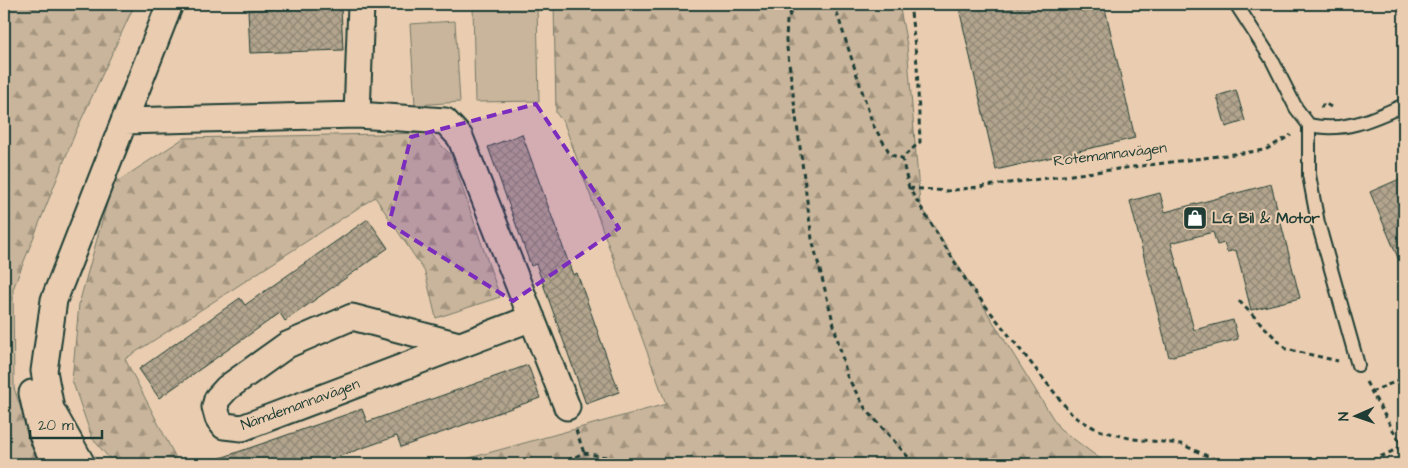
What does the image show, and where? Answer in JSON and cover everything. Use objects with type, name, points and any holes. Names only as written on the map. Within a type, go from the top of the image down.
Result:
[{"type":"street","points":[[82,464],[51,409],[44,371],[54,300],[170,4]]},
{"type":"street","points":[[357,116],[361,4]]},
{"type":"street","points":[[124,121],[357,116],[445,121],[460,137],[568,407]]},
{"type":"street","points":[[58,464],[51,457],[37,417],[30,382],[33,345],[41,300],[95,194]]},
{"type":"street","name":"Nämdemannavägen","points":[[459,345],[352,318],[288,345],[227,388],[217,399],[215,407],[218,418],[224,426],[242,428],[532,318]]},
{"type":"lane","points":[[1236,4],[1272,60],[1296,108],[1309,125],[1309,174],[1318,223],[1358,366]]},
{"type":"lane","points":[[1309,125],[1326,129],[1362,124],[1404,105]]},
{"type":"path","points":[[795,4],[787,20],[786,40],[812,240],[830,316],[848,376],[865,408],[909,458],[911,464]]},
{"type":"path","points":[[834,4],[872,125],[891,155],[902,158]]},
{"type":"path","points":[[902,158],[920,142],[917,64],[910,4]]},
{"type":"path","name":"Rotemannavägen","points":[[908,188],[947,191],[1265,150],[1309,125]]},
{"type":"path","points":[[902,158],[908,188],[969,285],[1073,416],[1098,430],[1133,439],[1182,444],[1225,464]]},
{"type":"path","points":[[1239,301],[1286,349],[1358,366],[1403,446],[1364,464]]},
{"type":"path","points":[[1371,392],[1404,378]]},
{"type":"path","points":[[559,464],[584,453],[645,464]]},
{"type":"highlighted area","points":[[536,104],[619,228],[513,301],[389,224],[411,137]]},
{"type":"green space","points":[[4,4],[135,4],[76,131],[13,289],[14,388],[40,464],[4,464]]},
{"type":"green space","points":[[473,4],[537,4],[539,101],[475,102]]},
{"type":"green space","points":[[554,4],[899,4],[907,45],[920,204],[1059,428],[1107,464],[448,464],[666,404],[564,123],[556,113]]},
{"type":"green space","points":[[455,21],[460,102],[415,105],[410,24]]},
{"type":"green space","points":[[429,133],[451,155],[500,297],[436,318],[425,272],[375,197],[125,359],[179,464],[114,464],[92,438],[72,380],[79,304],[112,185],[184,138]]},
{"type":"building","points":[[958,4],[1104,4],[1135,138],[996,170]]},
{"type":"building","points":[[341,7],[343,50],[250,53],[248,10]]},
{"type":"building","points":[[1236,90],[1245,121],[1226,127],[1217,96]]},
{"type":"building","points":[[522,134],[573,275],[577,273],[619,392],[586,404],[536,264],[531,266],[488,147]]},
{"type":"building","points":[[1404,177],[1404,272],[1370,192]]},
{"type":"building","points":[[1271,184],[1300,298],[1251,310],[1236,250],[1227,252],[1224,243],[1217,245],[1213,232],[1171,243],[1194,330],[1233,320],[1238,339],[1169,357],[1130,201],[1160,193],[1165,212]]},
{"type":"building","points":[[368,219],[388,248],[285,321],[280,313],[159,398],[139,369],[240,298],[245,305]]},
{"type":"building","points":[[528,365],[540,398],[401,447],[397,436],[317,464],[213,464],[212,461],[362,409],[367,422]]},
{"type":"place","name":"LG Bil & Motor","points":[[1195,218]]}]
